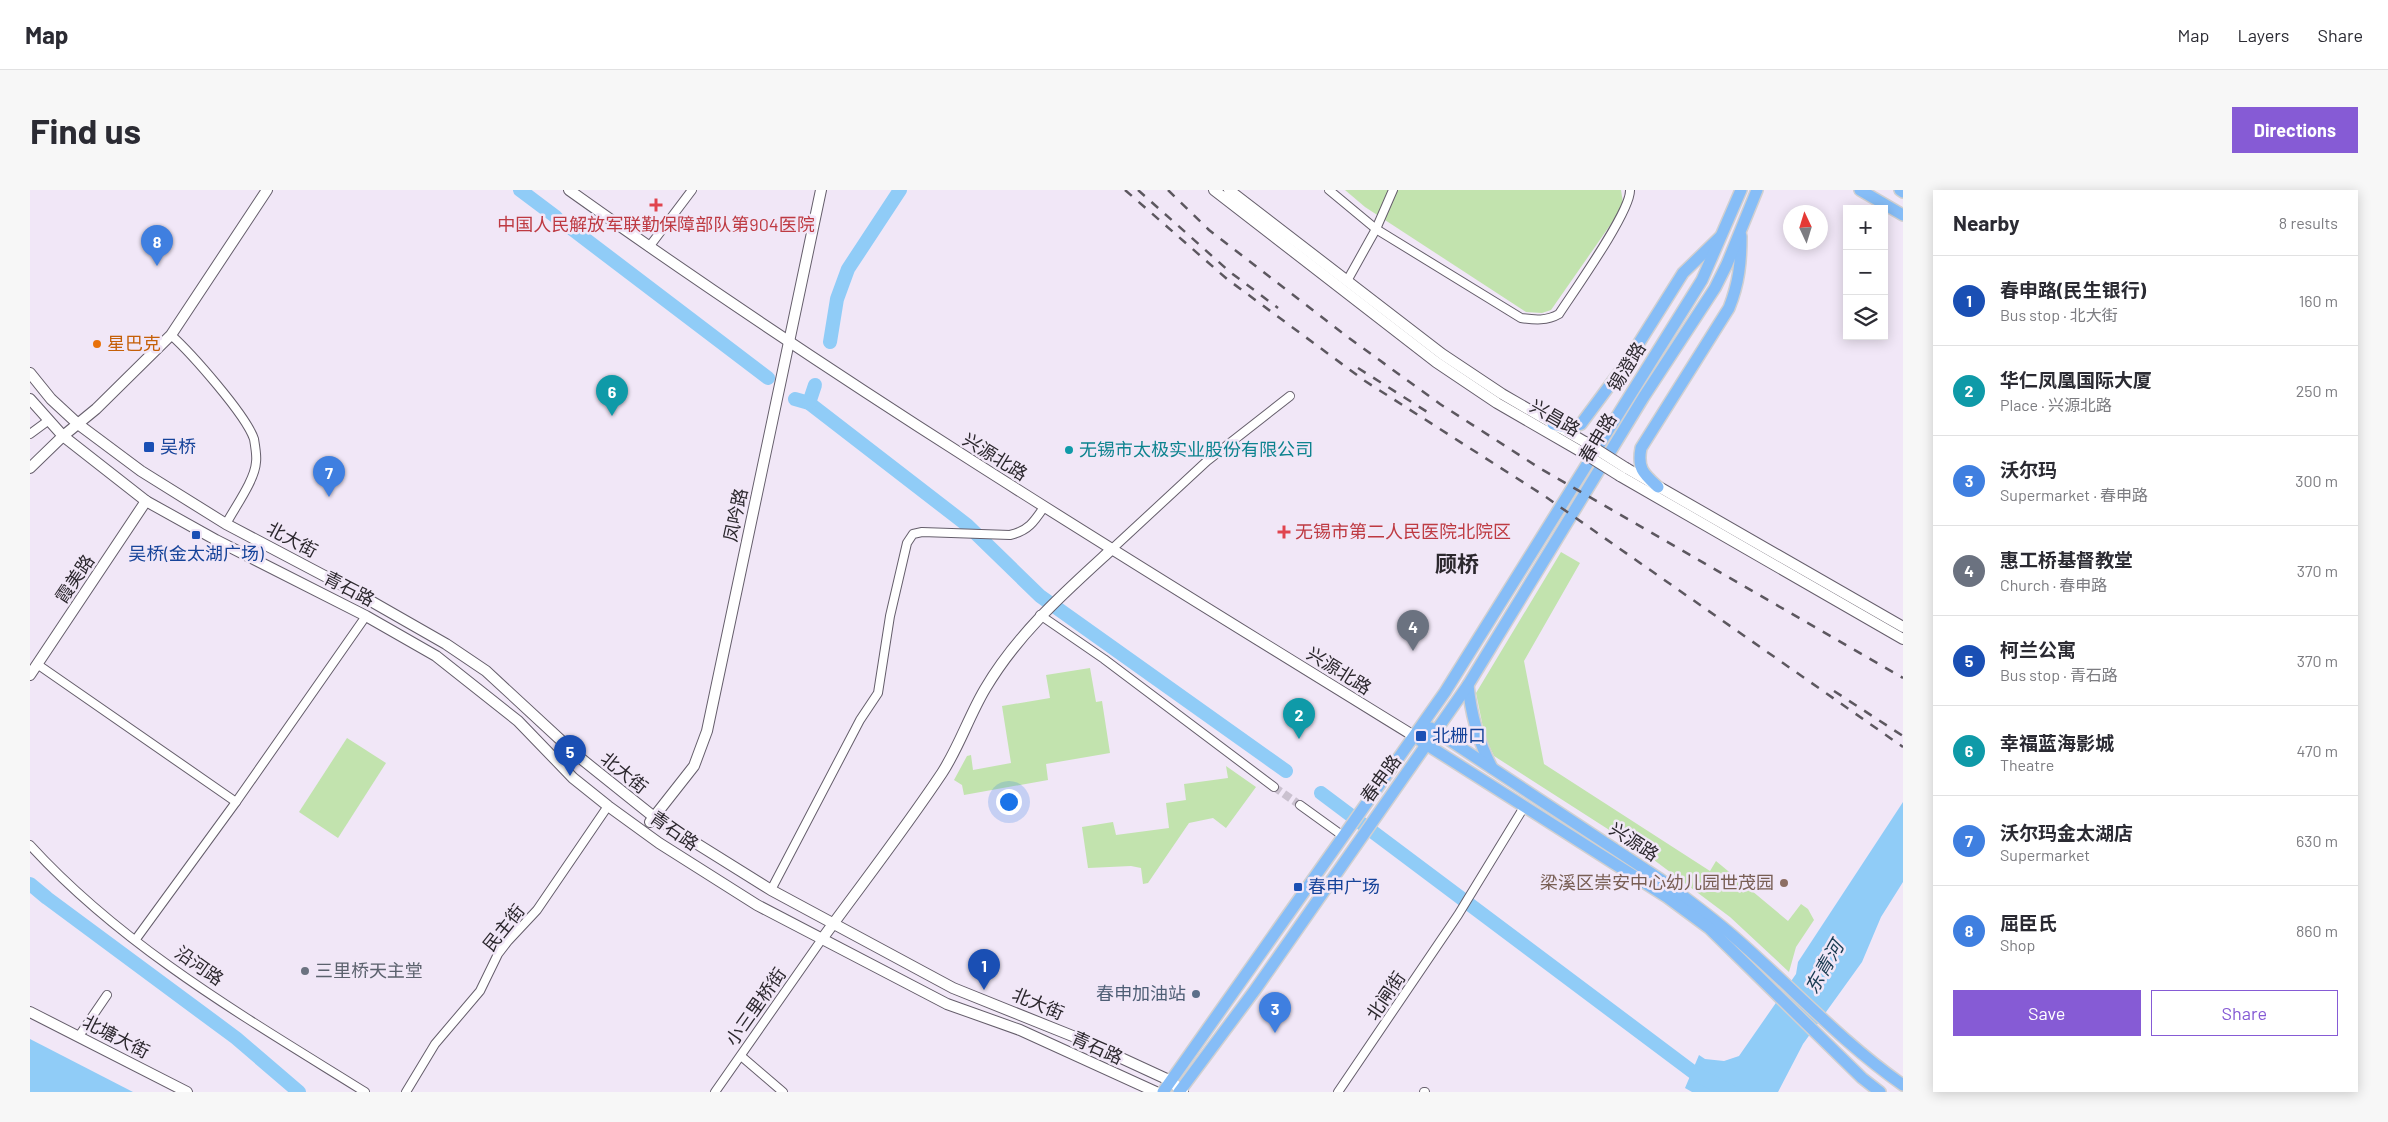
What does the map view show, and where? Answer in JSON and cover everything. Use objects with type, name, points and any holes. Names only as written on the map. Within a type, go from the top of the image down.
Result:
[{"type":"main road","points":[[30,468],[63,436],[96,409],[171,335],[267,190]]},
{"type":"main road","name":"兴源北路","points":[[569,190],[790,343],[1112,550],[1414,736]]},
{"type":"main road","name":"凤吟路","points":[[644,830],[694,766],[707,731],[821,190]]},
{"type":"main road","name":"兴昌路","points":[[1214,190],[1436,362],[1497,403],[1582,446]]},
{"type":"main road","name":"兴昌路","points":[[1229,190],[1442,354],[1502,394],[1553,424],[1582,446],[1623,472],[1903,639]]},
{"type":"main road","name":"锡澄路","points":[[1514,582],[1702,280],[1741,190]]},
{"type":"main road","name":"锡澄路","points":[[1643,398],[1715,288],[1742,229],[1757,190]]},
{"type":"main road","points":[[1860,190],[1903,215]]},
{"type":"main road","points":[[1658,487],[1643,473],[1638,460],[1641,448],[1729,308],[1738,287],[1741,270],[1742,229]]},
{"type":"main road","points":[[1553,424],[1569,428],[1581,424],[1627,362],[1683,273],[1723,234]]},
{"type":"main road","name":"北大街","points":[[30,372],[52,399],[78,424],[141,471],[226,524],[355,592],[446,644],[486,671],[579,757],[654,818],[832,925],[953,988],[1080,1039],[1171,1081],[1181,1091]]},
{"type":"main road","name":"青石路","points":[[30,398],[63,436],[146,501],[216,540],[366,616],[436,656],[518,721],[574,778],[608,806],[644,830],[659,843],[757,905],[947,1004],[1020,1030],[1156,1092]]},
{"type":"main road","name":"春申路","points":[[1181,1091],[1255,990],[1361,837],[1437,732],[1468,685],[1643,398]]},
{"type":"main road","name":"兴昌路","points":[[1623,472],[1658,487],[1903,627]]},
{"type":"main road","name":"霞美路","points":[[30,675],[146,501]]},
{"type":"main road","points":[[822,939],[904,828],[943,771],[985,689],[1013,647],[1043,613],[1112,550]]},
{"type":"main road","name":"春申路","points":[[1163,1092],[1423,724],[1514,582]]},
{"type":"main road","points":[[1468,685],[1474,725],[1481,746],[1493,769]]},
{"type":"main road","name":"兴源路","points":[[1423,724],[1660,879],[1694,904],[1732,935],[1841,1037],[1873,1064],[1903,1085]]},
{"type":"main road","name":"兴源路","points":[[1414,736],[1667,897],[1709,928],[1862,1078],[1880,1092]]},
{"type":"main road","name":"北塘大街","points":[[30,1012],[187,1092]]},
{"type":"street","points":[[650,247],[692,190]]},
{"type":"street","points":[[1328,190],[1376,229],[1521,318],[1552,319],[1560,314],[1621,216],[1630,196],[1630,190]]},
{"type":"street","points":[[1347,281],[1376,229],[1393,190]]},
{"type":"street","points":[[171,335],[189,351],[244,422],[254,439],[256,462],[250,479],[226,524]]},
{"type":"street","points":[[1112,550],[1208,461],[1290,396]]},
{"type":"street","points":[[30,434],[49,420]]},
{"type":"street","points":[[771,890],[860,720],[878,693],[890,616],[907,543],[913,534],[922,532],[1010,535],[1023,532],[1031,527],[1044,507]]},
{"type":"street","points":[[1043,613],[1274,787]]},
{"type":"street","points":[[136,939],[236,802],[366,616]]},
{"type":"street","points":[[37,664],[236,802]]},
{"type":"street","points":[[1300,805],[1343,836]]},
{"type":"street","name":"民主街","points":[[406,1092],[436,1044],[480,991],[498,954],[508,940],[537,910],[608,806]]},
{"type":"street","name":"北闸街","points":[[1338,1092],[1458,915],[1524,807]]},
{"type":"street","name":"沿河路","points":[[30,845],[59,876],[136,939],[205,990],[365,1092]]},
{"type":"street","name":"小三里桥街","points":[[715,1092],[822,939]]},
{"type":"street","points":[[80,1036],[107,995]]},
{"type":"street","points":[[741,1056],[784,1092]]},
{"type":"green space","points":[[1345,190],[1621,190],[1623,203],[1620,211],[1551,310],[1542,313],[1526,312],[1365,207]]},
{"type":"green space","points":[[1561,552],[1580,563],[1524,661],[1544,764],[1710,871],[1716,861],[1788,921],[1801,904],[1808,909],[1814,920],[1796,947],[1789,972],[1730,917],[1642,851],[1494,756],[1485,737],[1476,693]]},
{"type":"green space","points":[[1090,668],[1096,702],[1102,701],[1110,753],[1046,764],[1048,780],[964,795],[962,785],[954,780],[967,756],[971,755],[973,770],[1011,763],[1002,706],[1050,698],[1046,675]]},
{"type":"green space","points":[[347,738],[386,763],[338,838],[299,812]]},
{"type":"green space","points":[[1226,766],[1256,787],[1226,828],[1213,818],[1189,823],[1148,883],[1143,884],[1141,868],[1131,866],[1088,868],[1082,827],[1113,822],[1116,835],[1169,828],[1166,803],[1186,800],[1184,784],[1228,778]]},
{"type":"water","name":"东青河","points":[[1903,802],[1903,882],[1881,917],[1862,962],[1803,1044],[1778,1092],[1692,1092],[1685,1088],[1699,1055],[1705,1059],[1724,1061],[1739,1056],[1796,974],[1798,962]]},
{"type":"water","points":[[30,1039],[133,1092],[30,1092]]},
{"type":"waterway","points":[[520,190],[556,217]]},
{"type":"waterway","points":[[830,342],[837,299],[848,269],[900,190]]},
{"type":"waterway","points":[[572,229],[768,378]]},
{"type":"waterway","points":[[809,403],[815,385]]},
{"type":"waterway","points":[[795,399],[809,403],[967,525],[1040,596],[1286,771]]},
{"type":"waterway","points":[[1321,793],[1697,1075],[1731,1092]]},
{"type":"waterway","points":[[30,884],[236,1038],[299,1092]]},
{"type":"tunnel","points":[[1274,787],[1300,805]]},
{"type":"railway","points":[[1125,190],[1227,279],[1365,381],[1543,495],[1903,747]]},
{"type":"railway","points":[[1138,190],[1230,272],[1278,308]]},
{"type":"railway","points":[[1168,190],[1209,230],[1349,338],[1440,404],[1541,469],[1903,678]]},
{"type":"railway","points":[[1358,368],[1432,415]]},
{"type":"railway","points":[[1834,691],[1903,736]]},
{"type":"place","name":"中国人民解放军联勤保障部队第904医院","points":[[656,205]]},
{"type":"place","name":"屈臣氏","points":[[157,266]]},
{"type":"place","name":"星巴克","points":[[97,344]]},
{"type":"place","name":"幸福蓝海影城","points":[[612,416]]},
{"type":"place","name":"吴桥","points":[[149,447]]},
{"type":"place","name":"无锡市太极实业股份有限公司","points":[[1069,450]]},
{"type":"place","name":"沃尔玛金太湖店","points":[[329,497]]},
{"type":"place","name":"无锡市第二人民医院北院区","points":[[1284,532]]},
{"type":"place","name":"吴桥(金太湖广场)","points":[[196,535]]},
{"type":"place","name":"惠工桥基督教堂","points":[[1413,651]]},
{"type":"place","name":"北栅口","points":[[1421,736]]},
{"type":"place","name":"华仁凤凰国际大厦","points":[[1299,739]]},
{"type":"place","name":"柯兰公寓","points":[[570,776]]},
{"type":"place","name":"梁溪区崇安中心幼儿园世茂园","points":[[1784,883]]},
{"type":"place","name":"春申广场","points":[[1298,887]]},
{"type":"place","name":"三里桥天主堂","points":[[305,971]]},
{"type":"place","name":"春申路(民生银行)","points":[[984,990]]},
{"type":"place","name":"春申加油站","points":[[1196,994]]},
{"type":"place","name":"沃尔玛","points":[[1275,1033]]},
{"type":"district","name":"顾桥","points":[[1457,564]]}]
